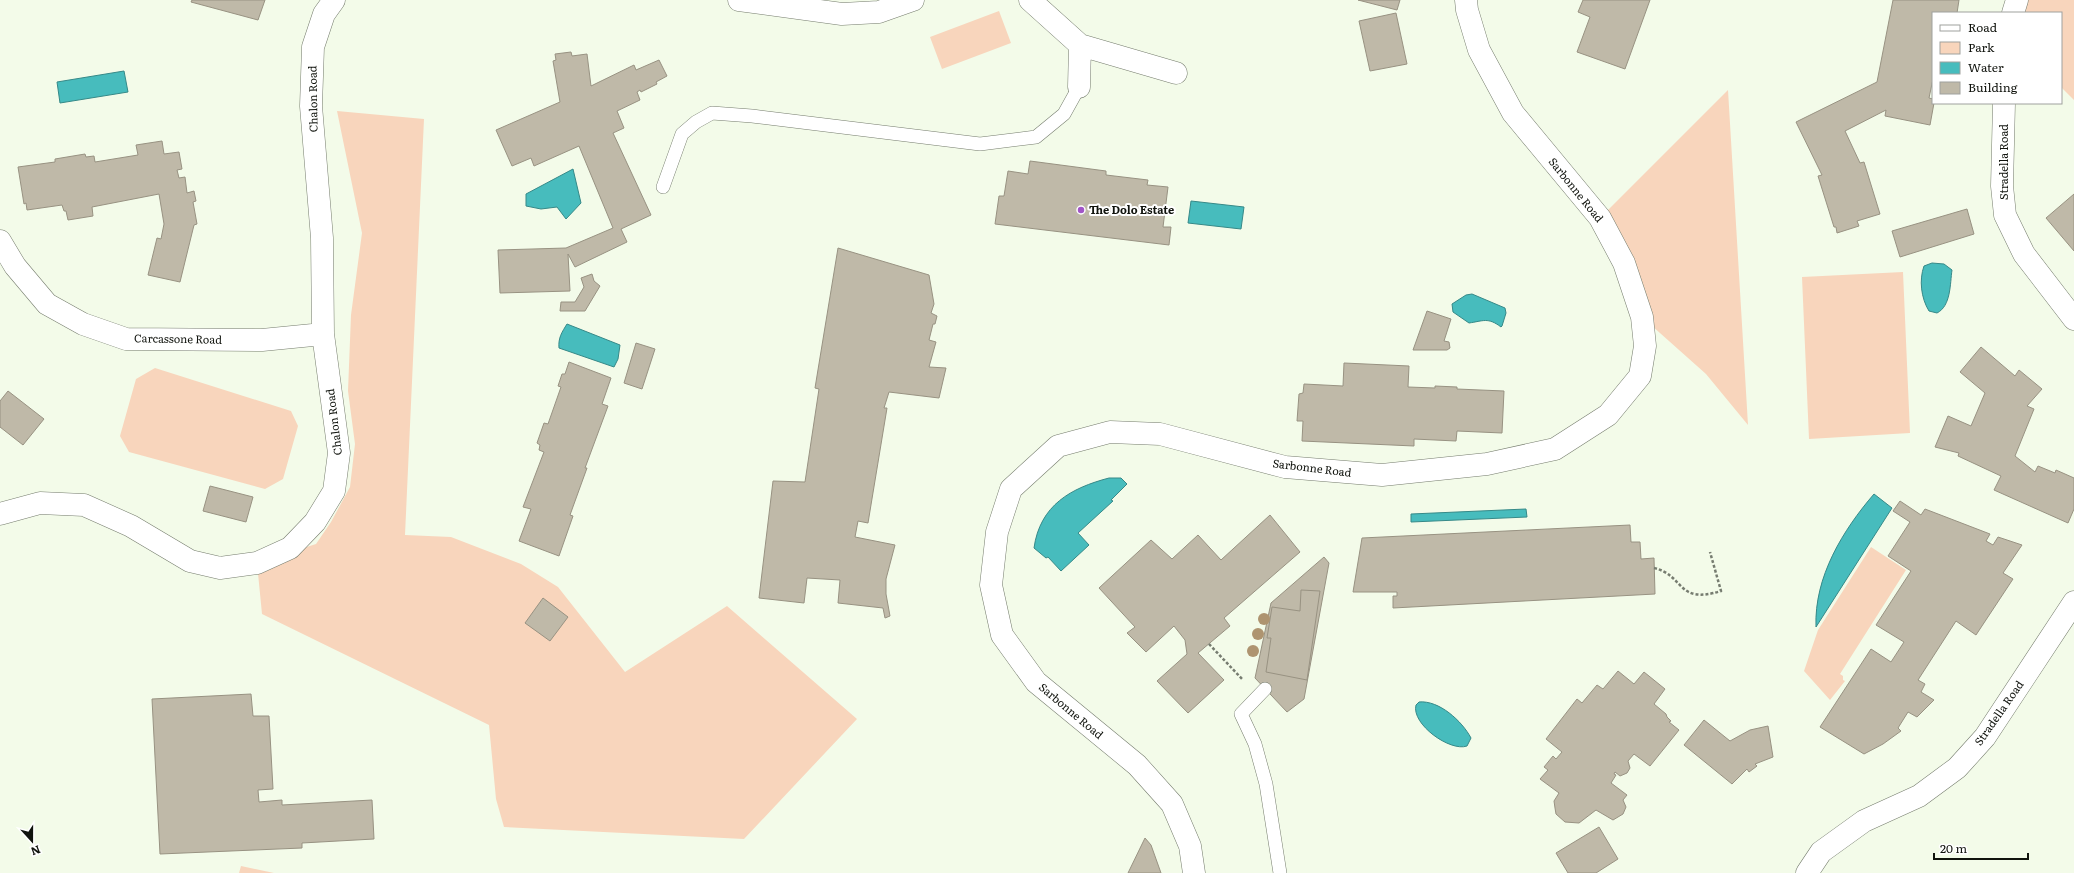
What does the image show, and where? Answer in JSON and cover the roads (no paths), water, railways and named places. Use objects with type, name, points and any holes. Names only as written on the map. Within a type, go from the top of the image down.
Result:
[{"type":"street","name":"Chalon Road","points":[[0,514],[40,503],[84,505],[131,526],[190,562],[220,568],[257,563],[290,548],[315,522],[334,491],[339,453],[323,334],[322,238],[311,106],[313,47],[324,14],[334,0]]},
{"type":"street","points":[[739,0],[842,14],[879,12],[913,0]]},
{"type":"street","points":[[1030,0],[1080,45],[1176,73]]},
{"type":"street","name":"Sarbonne Road","points":[[1194,873],[1190,846],[1172,804],[1137,765],[1036,682],[1002,635],[991,585],[997,532],[1011,489],[1058,446],[1110,432],[1160,434],[1285,467],[1382,476],[1487,464],[1555,449],[1608,415],[1640,376],[1646,346],[1642,317],[1624,263],[1600,218],[1513,113],[1478,50],[1467,10],[1466,0]]},
{"type":"street","points":[[2014,12],[2017,0]]},
{"type":"street","points":[[1079,87],[1080,45]]},
{"type":"street","name":"Stradella Road","points":[[2004,104],[2002,186],[2005,215],[2024,254],[2074,319]]},
{"type":"street","name":"Carcassone Road","points":[[0,241],[15,266],[47,304],[83,324],[126,339],[262,340],[323,334]]},
{"type":"street","name":"Stradella Road","points":[[1807,873],[1821,852],[1864,821],[1918,796],[1957,768],[1985,737],[2074,602]]},
{"type":"lane","points":[[662,187],[682,134],[696,122],[712,113],[752,116],[980,144],[1036,137],[1064,114],[1079,87]]},
{"type":"lane","points":[[1262,693],[1241,714],[1255,744],[1266,784],[1280,873]]},
{"type":"water","points":[[124,71],[128,92],[60,103],[57,82]]},
{"type":"water","points":[[573,169],[581,203],[566,219],[557,207],[541,209],[526,206],[526,194]]},
{"type":"water","points":[[1191,201],[1244,207],[1241,229],[1188,223]]},
{"type":"water","points":[[1932,263],[1944,264],[1952,270],[1947,300],[1942,310],[1937,313],[1929,311],[1926,306],[1921,283],[1924,266]]},
{"type":"water","points":[[1472,294],[1505,308],[1506,313],[1501,327],[1489,321],[1469,323],[1453,312],[1452,304],[1466,295]]},
{"type":"water","points":[[567,324],[620,345],[618,359],[614,367],[559,348],[562,332]]},
{"type":"water","points":[[1109,478],[1121,478],[1127,484],[1111,500],[1113,501],[1078,533],[1089,545],[1061,571],[1048,557],[1046,558],[1034,548],[1037,533],[1043,520],[1050,510],[1070,493],[1095,482]]},
{"type":"water","points":[[1874,494],[1892,508],[1816,627],[1817,608],[1825,572],[1841,539]]},
{"type":"water","points":[[1526,509],[1527,517],[1411,522],[1411,514]]},
{"type":"water","points":[[1419,702],[1434,704],[1442,708],[1456,719],[1471,738],[1467,746],[1460,747],[1451,745],[1442,741],[1425,728],[1419,720],[1416,712],[1416,705]]},
{"type":"place","name":"The Dolo Estate","points":[[1081,210]]}]
